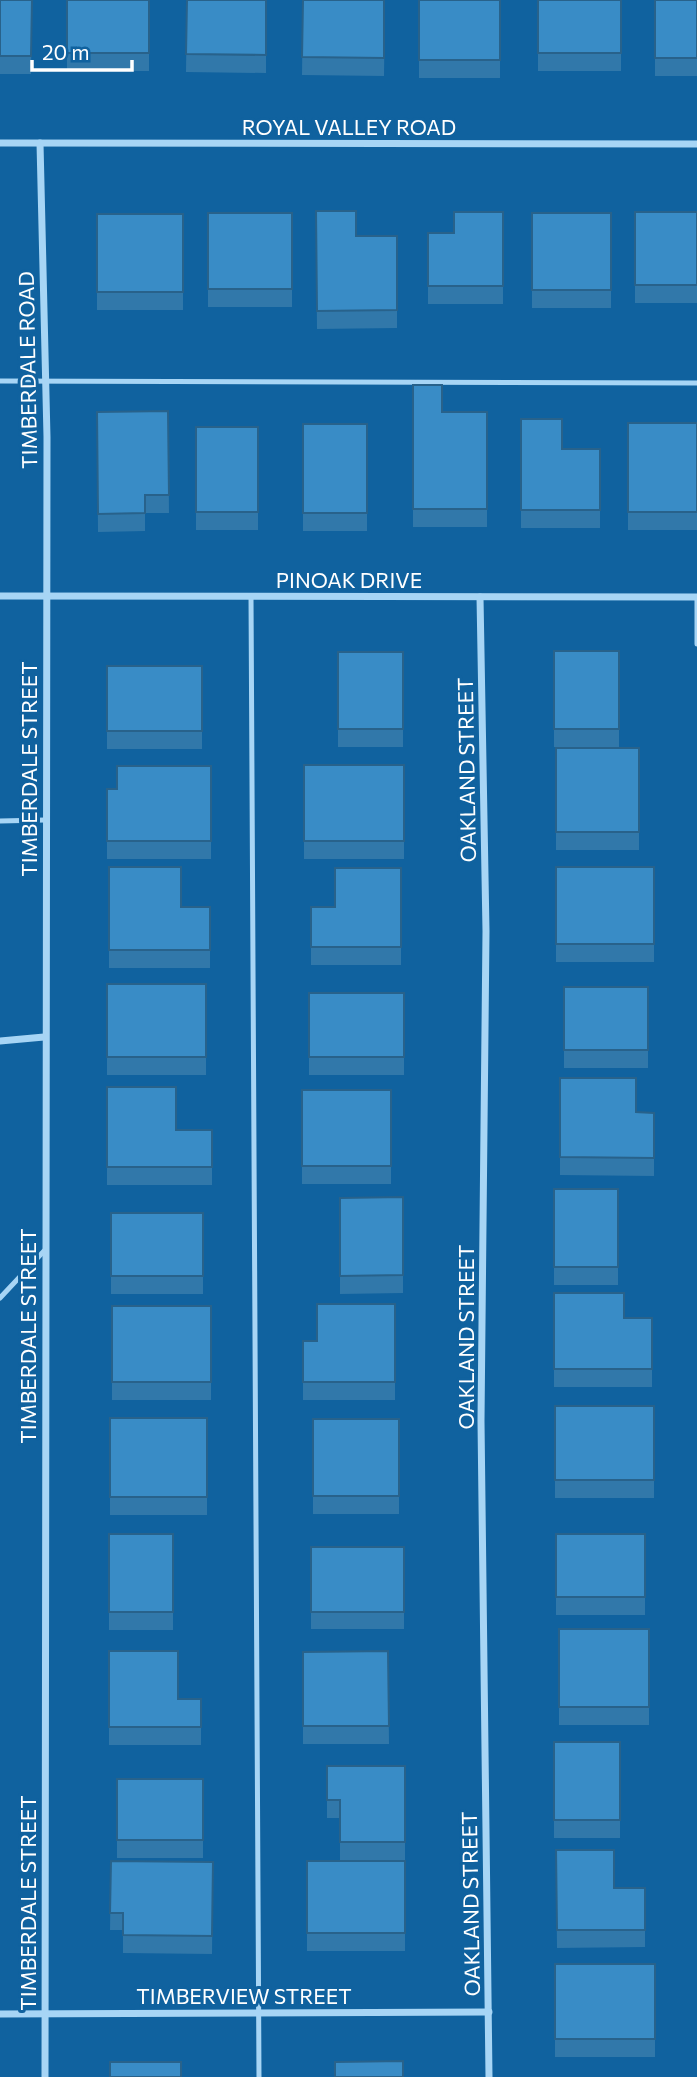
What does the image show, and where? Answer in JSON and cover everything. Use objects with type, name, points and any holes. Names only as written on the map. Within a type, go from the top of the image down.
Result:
[{"type":"street","name":"ROYAL VALLEY ROAD","points":[[0,143],[697,144]]},
{"type":"street","name":"TIMBERDALE ROAD","points":[[40,143],[46,381],[46,596]]},
{"type":"street","name":"PINOAK DRIVE","points":[[0,596],[697,597]]},
{"type":"street","name":"TIMBERDALE STREET","points":[[45,2077],[46,596]]},
{"type":"street","name":"OAKLAND STREET","points":[[480,597],[486,931],[481,1421],[489,2077]]},
{"type":"street","points":[[0,1041],[44,1037]]},
{"type":"street","name":"TIMBERVIEW STREET","points":[[0,2014],[489,2012]]},
{"type":"lane","points":[[0,382],[697,383]]},
{"type":"lane","points":[[251,596],[259,2077]]},
{"type":"lane","points":[[697,597],[697,644]]},
{"type":"lane","points":[[0,821],[45,820]]},
{"type":"lane","points":[[0,1298],[44,1251]]},
{"type":"building","points":[[0,0],[32,0],[31,56],[0,56]]},
{"type":"building","points":[[67,0],[149,0],[149,53],[67,53]]},
{"type":"building","points":[[187,0],[266,0],[266,55],[186,54]]},
{"type":"building","points":[[303,0],[384,0],[384,58],[302,57]]},
{"type":"building","points":[[419,0],[500,0],[500,60],[419,60]]},
{"type":"building","points":[[538,0],[621,0],[621,53],[538,53]]},
{"type":"building","points":[[655,0],[697,0],[697,58],[655,58]]},
{"type":"building","points":[[316,211],[356,211],[356,236],[397,236],[397,310],[317,311]]},
{"type":"building","points":[[454,212],[503,212],[503,286],[428,286],[428,233],[454,233]]},
{"type":"building","points":[[635,212],[697,212],[697,285],[635,285]]},
{"type":"building","points":[[208,213],[292,213],[292,289],[208,289]]},
{"type":"building","points":[[532,213],[611,213],[611,290],[532,290]]},
{"type":"building","points":[[97,214],[183,214],[183,292],[97,292]]},
{"type":"building","points":[[413,385],[442,385],[442,412],[487,412],[487,509],[413,509]]},
{"type":"building","points":[[168,411],[169,495],[145,495],[145,513],[98,514],[97,412]]},
{"type":"building","points":[[521,419],[562,419],[562,449],[600,449],[600,510],[521,510]]},
{"type":"building","points":[[628,423],[697,423],[697,512],[628,512]]},
{"type":"building","points":[[303,424],[367,424],[367,513],[303,513]]},
{"type":"building","points":[[196,427],[258,427],[258,512],[196,512]]},
{"type":"building","points":[[554,651],[619,651],[619,729],[554,729]]},
{"type":"building","points":[[338,652],[403,652],[403,729],[338,729]]},
{"type":"building","points":[[107,666],[202,666],[202,731],[107,731]]},
{"type":"building","points":[[556,748],[639,748],[639,832],[556,832]]},
{"type":"building","points":[[304,765],[404,765],[404,841],[304,841]]},
{"type":"building","points":[[117,766],[211,766],[211,841],[107,841],[107,789],[117,789]]},
{"type":"building","points":[[109,867],[181,867],[181,907],[210,907],[210,950],[109,950]]},
{"type":"building","points":[[556,867],[654,867],[654,944],[556,944]]},
{"type":"building","points":[[335,868],[401,868],[401,947],[311,947],[311,907],[335,907]]},
{"type":"building","points":[[107,984],[206,984],[206,1057],[107,1057]]},
{"type":"building","points":[[564,987],[648,987],[648,1050],[564,1050]]},
{"type":"building","points":[[309,993],[404,993],[404,1057],[309,1057]]},
{"type":"building","points":[[560,1078],[636,1078],[636,1112],[654,1113],[654,1158],[560,1157]]},
{"type":"building","points":[[107,1087],[176,1087],[176,1130],[212,1130],[212,1167],[107,1167]]},
{"type":"building","points":[[302,1090],[391,1090],[391,1166],[302,1166]]},
{"type":"building","points":[[554,1189],[618,1189],[618,1267],[554,1267]]},
{"type":"building","points":[[403,1197],[403,1275],[340,1276],[340,1198]]},
{"type":"building","points":[[111,1213],[203,1213],[203,1276],[111,1276]]},
{"type":"building","points":[[554,1293],[624,1293],[624,1318],[652,1318],[652,1369],[554,1369]]},
{"type":"building","points":[[317,1304],[395,1304],[395,1382],[303,1382],[303,1341],[317,1341]]},
{"type":"building","points":[[112,1306],[211,1306],[211,1382],[112,1382]]},
{"type":"building","points":[[555,1406],[654,1406],[654,1480],[555,1480]]},
{"type":"building","points":[[110,1418],[207,1418],[207,1497],[110,1497]]},
{"type":"building","points":[[313,1419],[399,1419],[399,1496],[313,1496]]},
{"type":"building","points":[[109,1534],[173,1534],[173,1612],[109,1612]]},
{"type":"building","points":[[556,1534],[645,1534],[645,1597],[556,1597]]},
{"type":"building","points":[[311,1547],[404,1547],[404,1612],[311,1612]]},
{"type":"building","points":[[559,1629],[649,1629],[649,1707],[559,1707]]},
{"type":"building","points":[[109,1651],[178,1651],[178,1699],[201,1699],[201,1727],[109,1727]]},
{"type":"building","points":[[388,1651],[389,1726],[303,1726],[303,1652]]},
{"type":"building","points":[[554,1742],[620,1742],[620,1820],[554,1820]]},
{"type":"building","points":[[327,1766],[405,1766],[405,1842],[340,1842],[340,1800],[327,1800]]},
{"type":"building","points":[[117,1779],[203,1779],[203,1840],[117,1840]]},
{"type":"building","points":[[556,1850],[614,1850],[614,1888],[645,1888],[645,1930],[557,1930]]},
{"type":"building","points":[[111,1861],[213,1862],[212,1936],[123,1935],[123,1913],[110,1913]]},
{"type":"building","points":[[307,1861],[405,1861],[405,1933],[307,1933]]},
{"type":"building","points":[[555,1964],[655,1964],[655,2039],[555,2039]]},
{"type":"building","points":[[403,2061],[403,2077],[335,2077],[335,2062]]},
{"type":"building","points":[[110,2062],[181,2062],[181,2077],[110,2077]]}]
